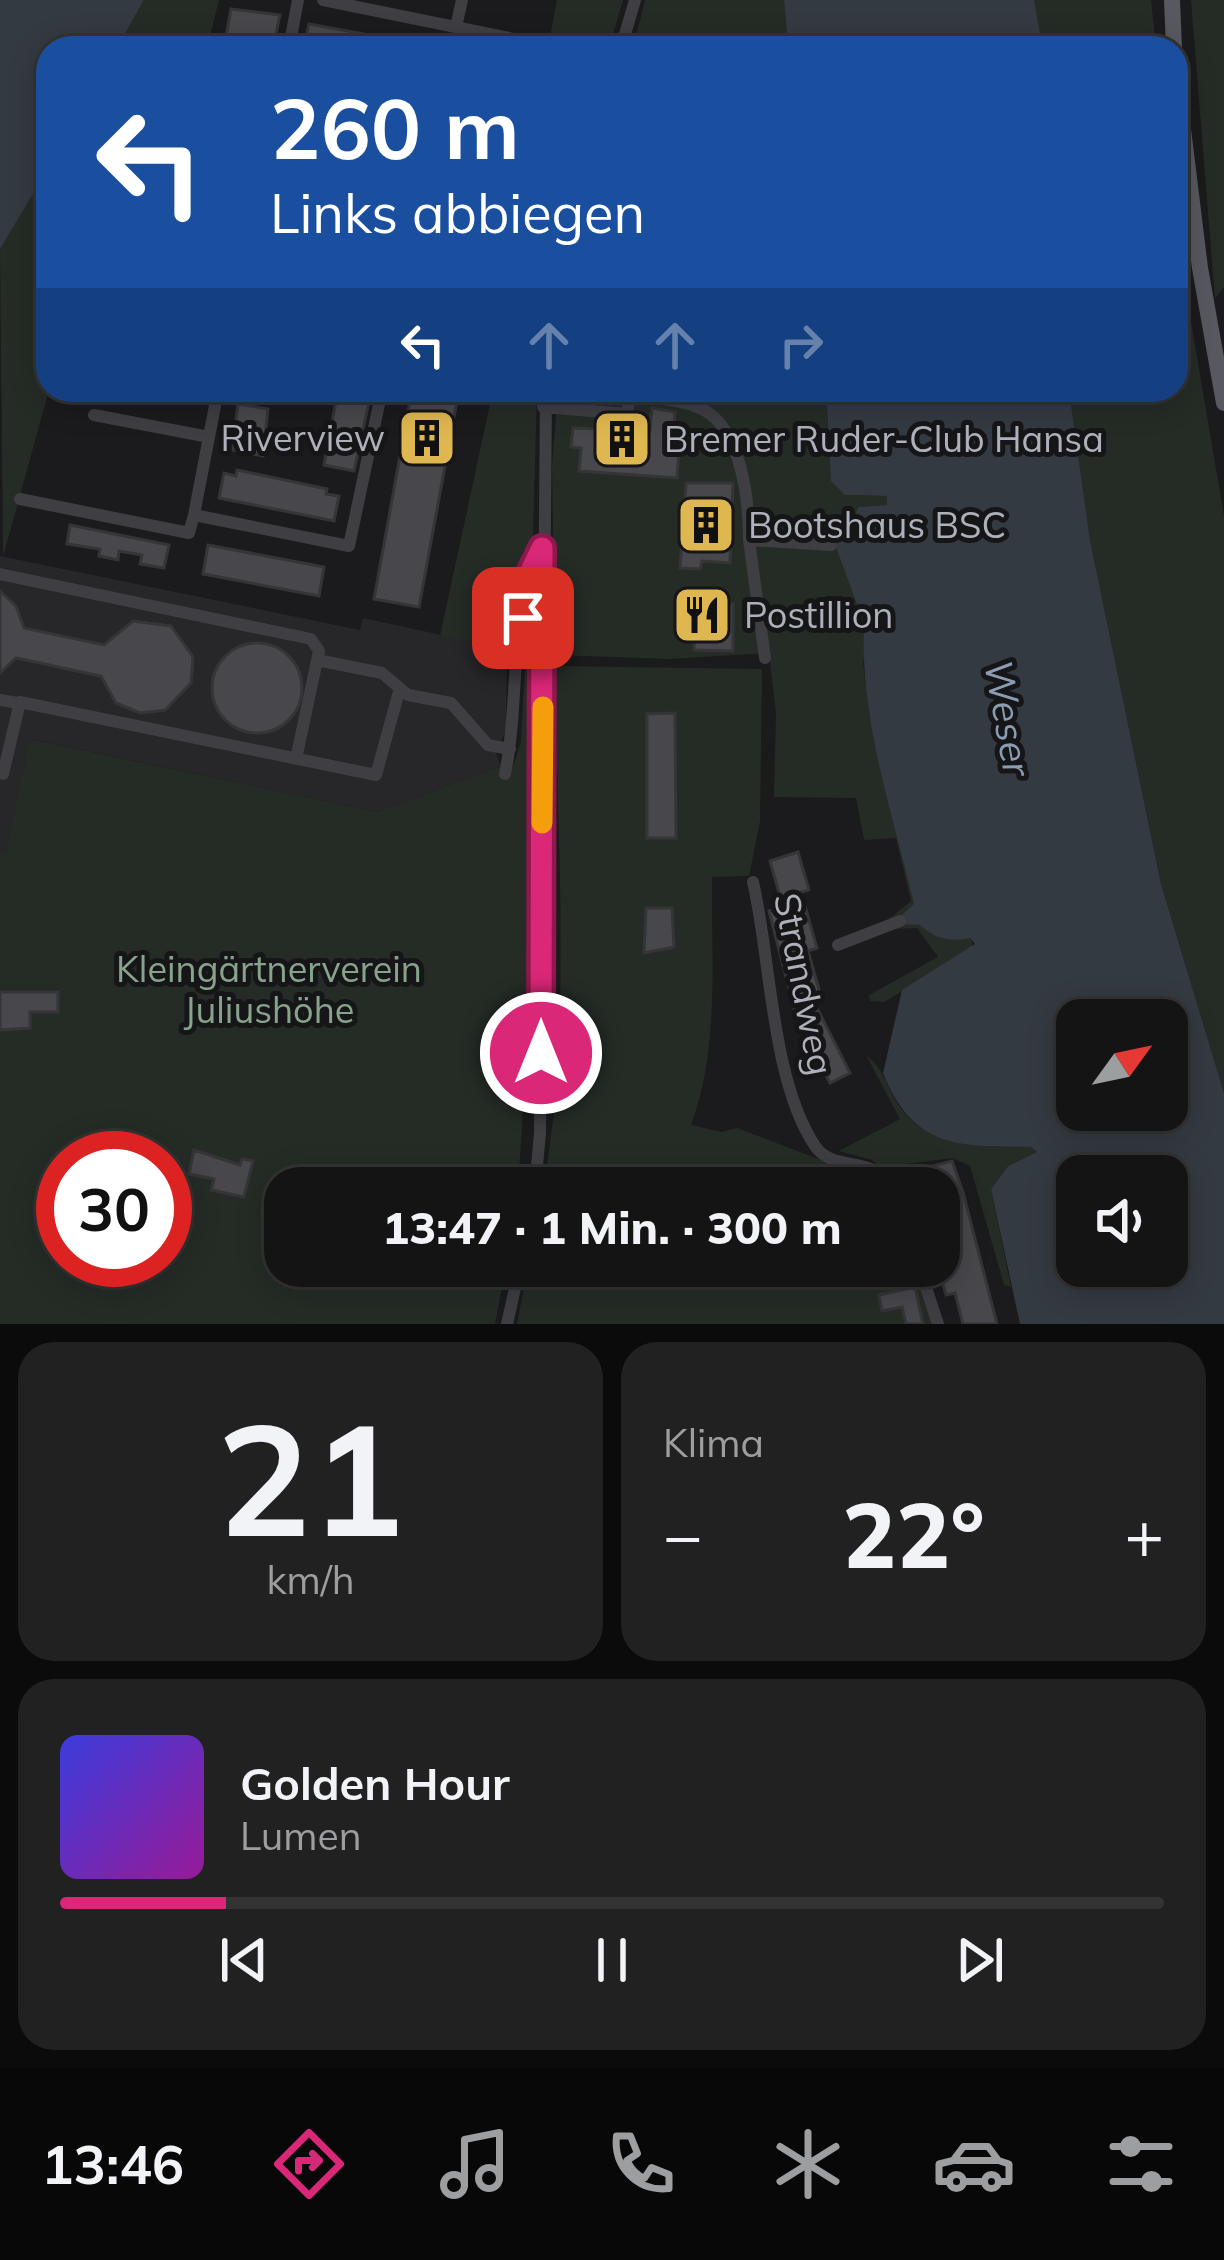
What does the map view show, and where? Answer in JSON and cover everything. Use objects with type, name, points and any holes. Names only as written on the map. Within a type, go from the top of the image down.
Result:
[{"type":"main road","points":[[1172,0],[1174,36]]},
{"type":"main road","points":[[1188,170],[1224,403]]},
{"type":"street","points":[[291,36],[298,0]]},
{"type":"street","points":[[323,0],[500,36]]},
{"type":"street","points":[[456,27],[461,0]]},
{"type":"street","points":[[624,36],[635,0]]},
{"type":"street","points":[[20,499],[189,533],[216,402]]},
{"type":"street","points":[[194,515],[349,547],[379,402]]},
{"type":"street","points":[[537,1167],[544,402]]},
{"type":"street","points":[[543,407],[627,414],[629,402]]},
{"type":"street","points":[[673,402],[700,407],[718,419],[734,450],[765,658]]},
{"type":"street","points":[[94,416],[209,437]]},
{"type":"street","points":[[749,541],[831,545]]},
{"type":"street","points":[[505,774],[526,581],[542,548]]},
{"type":"street","points":[[0,574],[306,636],[317,646],[316,660],[296,759]]},
{"type":"street","points":[[316,660],[382,673],[408,695],[451,703],[488,745],[510,749]]},
{"type":"street","points":[[0,700],[379,774],[400,688]]},
{"type":"street","points":[[3,774],[18,703]]},
{"type":"street","name":"Strandweg","points":[[752,882],[786,1067],[805,1125],[817,1149],[828,1157],[869,1167]]},
{"type":"street","points":[[838,945],[900,921]]},
{"type":"street","points":[[507,1324],[515,1287]]},
{"type":"street","points":[[926,1287],[938,1324]]},
{"type":"shaded area","points":[[0,556],[360,630],[363,618],[507,649],[506,729],[496,754],[501,766],[377,812],[31,739],[6,856],[0,855]]},
{"type":"green space","points":[[144,0],[219,0],[210,36],[124,36]]},
{"type":"green space","points":[[557,0],[623,0],[612,36],[550,36]]},
{"type":"green space","points":[[645,0],[784,0],[787,36],[636,36]]},
{"type":"green space","points":[[1034,0],[1151,0],[1155,36],[1041,36]]},
{"type":"green space","points":[[1191,0],[1224,0],[1224,287],[1215,299]]},
{"type":"green space","points":[[36,189],[36,402],[46,402],[3,557],[0,249]]},
{"type":"green space","points":[[1188,304],[1224,516],[1224,1093],[1161,884],[1090,540],[1071,402],[1188,402]]},
{"type":"green space","points":[[490,402],[537,402],[533,537],[522,553],[515,650],[440,636]]},
{"type":"green space","points":[[557,402],[838,402],[845,495],[887,496],[888,505],[858,507],[857,515],[881,613],[863,662],[869,713],[915,904],[900,918],[970,937],[974,949],[884,1002],[870,1001],[869,995],[938,957],[917,928],[893,929],[889,919],[911,901],[896,838],[864,840],[856,798],[774,797],[776,714],[769,653],[670,659],[555,655],[552,466]]},
{"type":"green space","name":"Kleingärtnerverein Juliushöhe","points":[[528,600],[528,1033],[519,1167],[264,1167],[264,1287],[502,1287],[495,1324],[0,1324],[0,855],[6,855],[30,739],[377,812],[501,766],[511,773],[521,742]]},
{"type":"green space","points":[[555,666],[762,669],[760,821],[749,876],[712,877],[710,1034],[691,1125],[722,1132],[737,1128],[821,1160],[856,1167],[546,1167],[558,1063]]},
{"type":"green space","points":[[866,1055],[896,1101],[923,1129],[956,1142],[1031,1147],[1037,1152],[1008,1166],[991,1189],[1011,1287],[1004,1285],[970,1166],[953,1158],[880,1167],[872,1160],[839,1151],[900,1119]]},
{"type":"green space","points":[[524,1287],[923,1287],[935,1324],[517,1324]]},
{"type":"water","points":[[0,0],[144,0],[124,36],[36,36],[36,189],[0,249]]},
{"type":"water","points":[[784,0],[1034,0],[1041,36],[787,36]]},
{"type":"water","name":"Weser","points":[[828,402],[1071,402],[1090,540],[1161,884],[1224,1093],[1224,1324],[1020,1324],[991,1189],[1008,1166],[1037,1152],[1031,1147],[961,1143],[924,1130],[895,1098],[883,1073],[902,990],[975,944],[970,938],[943,938],[920,925],[901,924],[899,918],[914,904],[880,767],[864,663],[864,628],[881,613],[857,604],[836,547],[846,515],[856,514],[858,507],[887,505],[887,496],[845,495],[831,481]]},
{"type":"building","points":[[231,9],[280,15],[276,36],[226,36]]},
{"type":"building","points":[[309,24],[375,36],[306,36]]},
{"type":"building","points":[[336,402],[369,402],[354,471],[324,465]]},
{"type":"building","points":[[410,402],[457,402],[419,607],[374,599]]},
{"type":"building","points":[[238,404],[268,409],[263,456],[232,450]]},
{"type":"building","name":"Bremer Ruder-Club Hansa","points":[[652,408],[675,412],[672,450],[679,450],[677,478],[579,471],[581,448],[571,447],[573,428],[650,431]]},
{"type":"building","points":[[237,470],[327,489],[326,494],[339,496],[334,521],[219,498],[224,473],[236,476]]},
{"type":"building","name":"Bootshaus BSC","points":[[686,483],[733,483],[730,563],[702,561],[700,569],[680,568]]},
{"type":"building","points":[[70,525],[169,545],[164,568],[140,564],[142,555],[119,551],[118,560],[99,556],[100,549],[67,544]]},
{"type":"building","points":[[208,545],[324,567],[319,596],[203,574]]},
{"type":"building","points":[[0,591],[16,606],[24,628],[104,645],[133,621],[171,626],[193,657],[191,683],[165,710],[140,713],[116,703],[101,676],[16,658],[0,673]]},
{"type":"building","points":[[694,603],[733,604],[733,651],[694,650]]},
{"type":"building","points":[[257,643],[289,656],[302,688],[289,720],[257,733],[225,720],[212,688],[225,656]]},
{"type":"building","points":[[675,713],[676,838],[647,838],[647,714]]},
{"type":"building","points":[[798,852],[809,890],[801,892],[817,948],[808,951],[822,1000],[814,1002],[850,1073],[830,1083],[797,1020],[769,911],[783,907],[770,861]]},
{"type":"building","points":[[646,908],[672,908],[674,947],[644,953]]},
{"type":"building","points":[[0,992],[58,992],[58,1012],[30,1012],[30,1028],[0,1030]]},
{"type":"building","points":[[194,1150],[240,1165],[242,1159],[253,1161],[244,1197],[211,1190],[214,1179],[192,1175]]},
{"type":"building","points":[[960,1184],[997,1324],[963,1324],[955,1293],[946,1295],[944,1287],[960,1287]]},
{"type":"building","points":[[915,1287],[923,1324],[906,1324],[902,1307],[882,1311],[879,1295]]},
{"type":"slow traffic","points":[[542,823],[543,707]]},
{"type":"place","name":"Riverview","points":[[427,438]]},
{"type":"place","name":"Bremer Ruder-Club Hansa","points":[[622,439]]},
{"type":"place","name":"Bootshaus BSC","points":[[706,525]]},
{"type":"place","name":"Postillion","points":[[702,615]]},
{"type":"route","points":[[523,618],[526,581],[542,548],[541,1053]]}]
